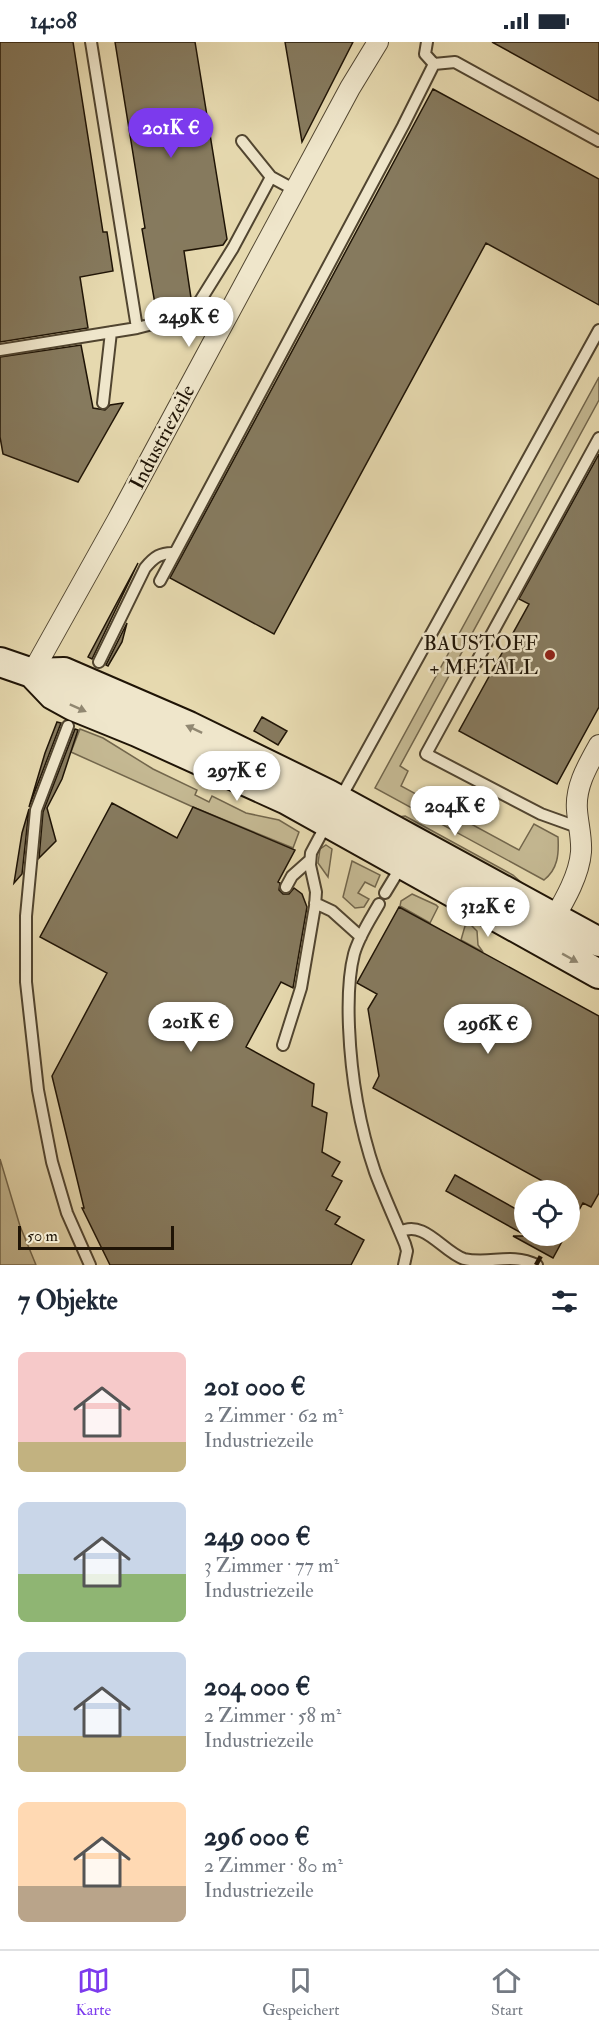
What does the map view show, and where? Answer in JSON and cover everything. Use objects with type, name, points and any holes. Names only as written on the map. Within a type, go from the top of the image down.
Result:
[{"type":"main road","points":[[0,662],[32,673],[53,695],[74,706],[234,775],[334,811],[548,929],[599,974]]},
{"type":"main road","points":[[548,929],[599,942]]},
{"type":"street","name":"Industriezeile","points":[[32,673],[118,519],[350,88],[378,42]]},
{"type":"street","points":[[548,929],[575,877],[581,853],[577,809],[578,790],[585,770],[599,745]]},
{"type":"lane","points":[[91,42],[137,328]]},
{"type":"lane","points":[[428,42],[425,54],[434,64]]},
{"type":"lane","points":[[434,64],[455,63],[599,141]]},
{"type":"lane","points":[[160,581],[434,64]]},
{"type":"lane","points":[[242,141],[271,177],[295,190]]},
{"type":"lane","points":[[0,350],[111,333],[180,317],[200,301],[233,248],[271,177]]},
{"type":"lane","points":[[283,1045],[301,988],[315,903],[311,853],[599,330]]},
{"type":"lane","points":[[103,403],[111,333]]},
{"type":"lane","points":[[580,828],[541,814],[426,754],[599,438]]},
{"type":"lane","points":[[99,662],[146,568],[153,558],[164,552],[175,553]]},
{"type":"lane","points":[[68,726],[36,810],[26,916],[26,982],[38,1090],[52,1161],[67,1213],[90,1265]]},
{"type":"lane","points":[[385,893],[408,853]]},
{"type":"lane","points":[[286,887],[292,876],[310,860]]},
{"type":"lane","points":[[315,903],[332,911],[361,937]]},
{"type":"lane","points":[[379,904],[355,952],[349,986],[351,1064],[369,1150],[407,1251],[404,1265]]},
{"type":"lane","points":[[400,1232],[418,1228],[451,1253],[471,1262],[493,1262],[516,1258],[537,1265]]},
{"type":"shaded area","points":[[599,377],[599,400],[400,766],[408,771],[401,786],[519,850],[534,824],[558,837],[557,861],[549,876],[544,880],[375,788]]},
{"type":"shaded area","points":[[80,729],[103,738],[153,769],[197,790],[195,795],[209,802],[212,796],[246,813],[279,820],[299,832],[293,848],[193,807],[71,752]]},
{"type":"shaded area","points":[[405,816],[513,875],[523,884],[398,817]]},
{"type":"shaded area","points":[[326,845],[332,849],[328,877],[318,863],[320,849]]},
{"type":"shaded area","points":[[352,861],[380,875],[375,887],[365,882],[358,893],[369,899],[364,907],[355,908],[343,897]]},
{"type":"shaded area","points":[[412,894],[438,907],[430,923],[400,906],[401,901]]},
{"type":"shaded area","points":[[470,924],[477,931],[478,945],[483,952],[461,940],[465,926]]},
{"type":"shaded area","points":[[0,1159],[20,1226],[36,1265],[0,1265]]},
{"type":"building","points":[[0,42],[73,42],[103,232],[107,232],[113,271],[80,277],[88,328],[0,342]]},
{"type":"building","points":[[115,42],[195,42],[227,239],[223,245],[184,251],[191,298],[155,304]]},
{"type":"building","points":[[285,42],[353,42],[302,142]]},
{"type":"building","points":[[492,42],[599,42],[599,101]]},
{"type":"building","points":[[433,89],[599,179],[599,305],[486,243],[274,634],[170,578]]},
{"type":"building","points":[[81,345],[93,408],[105,410],[110,405],[123,403],[78,482],[3,454],[0,437],[0,357]]},
{"type":"building","name":"BAUSTOFF + METALL","points":[[599,454],[599,707],[557,784],[459,731],[529,604],[519,599]]},
{"type":"building","points":[[138,563],[92,659],[88,657]]},
{"type":"building","points":[[127,623],[122,642],[108,666],[106,665]]},
{"type":"building","points":[[262,717],[287,731],[278,745],[254,731]]},
{"type":"building","points":[[57,722],[61,723],[29,807],[45,753]]},
{"type":"building","points":[[75,729],[78,730],[62,779],[47,808],[56,841],[39,858],[43,812]]},
{"type":"building","points":[[112,803],[177,838],[193,807],[295,850],[278,882],[280,883],[279,890],[283,894],[289,894],[294,888],[302,894],[307,907],[293,988],[281,982],[246,1047],[314,1084],[312,1106],[327,1113],[322,1152],[340,1162],[332,1176],[342,1181],[326,1210],[340,1217],[335,1224],[364,1240],[351,1265],[110,1265],[82,1208],[84,1208],[52,1076],[107,973],[40,937]]},
{"type":"building","points":[[29,809],[22,874],[14,883],[22,833]]},
{"type":"building","points":[[399,907],[599,1016],[599,1193],[591,1207],[583,1203],[580,1208],[580,1180],[541,1180],[373,1088],[379,1076],[368,1009],[377,994],[357,983]]},
{"type":"building","points":[[455,1175],[514,1208],[514,1229],[446,1191]]},
{"type":"building","points":[[531,1246],[560,1246],[553,1258]]},
{"type":"railway","points":[[536,1265],[543,1252]]},
{"type":"place","name":"BAUSTOFF + METALL","points":[[550,655]]}]
